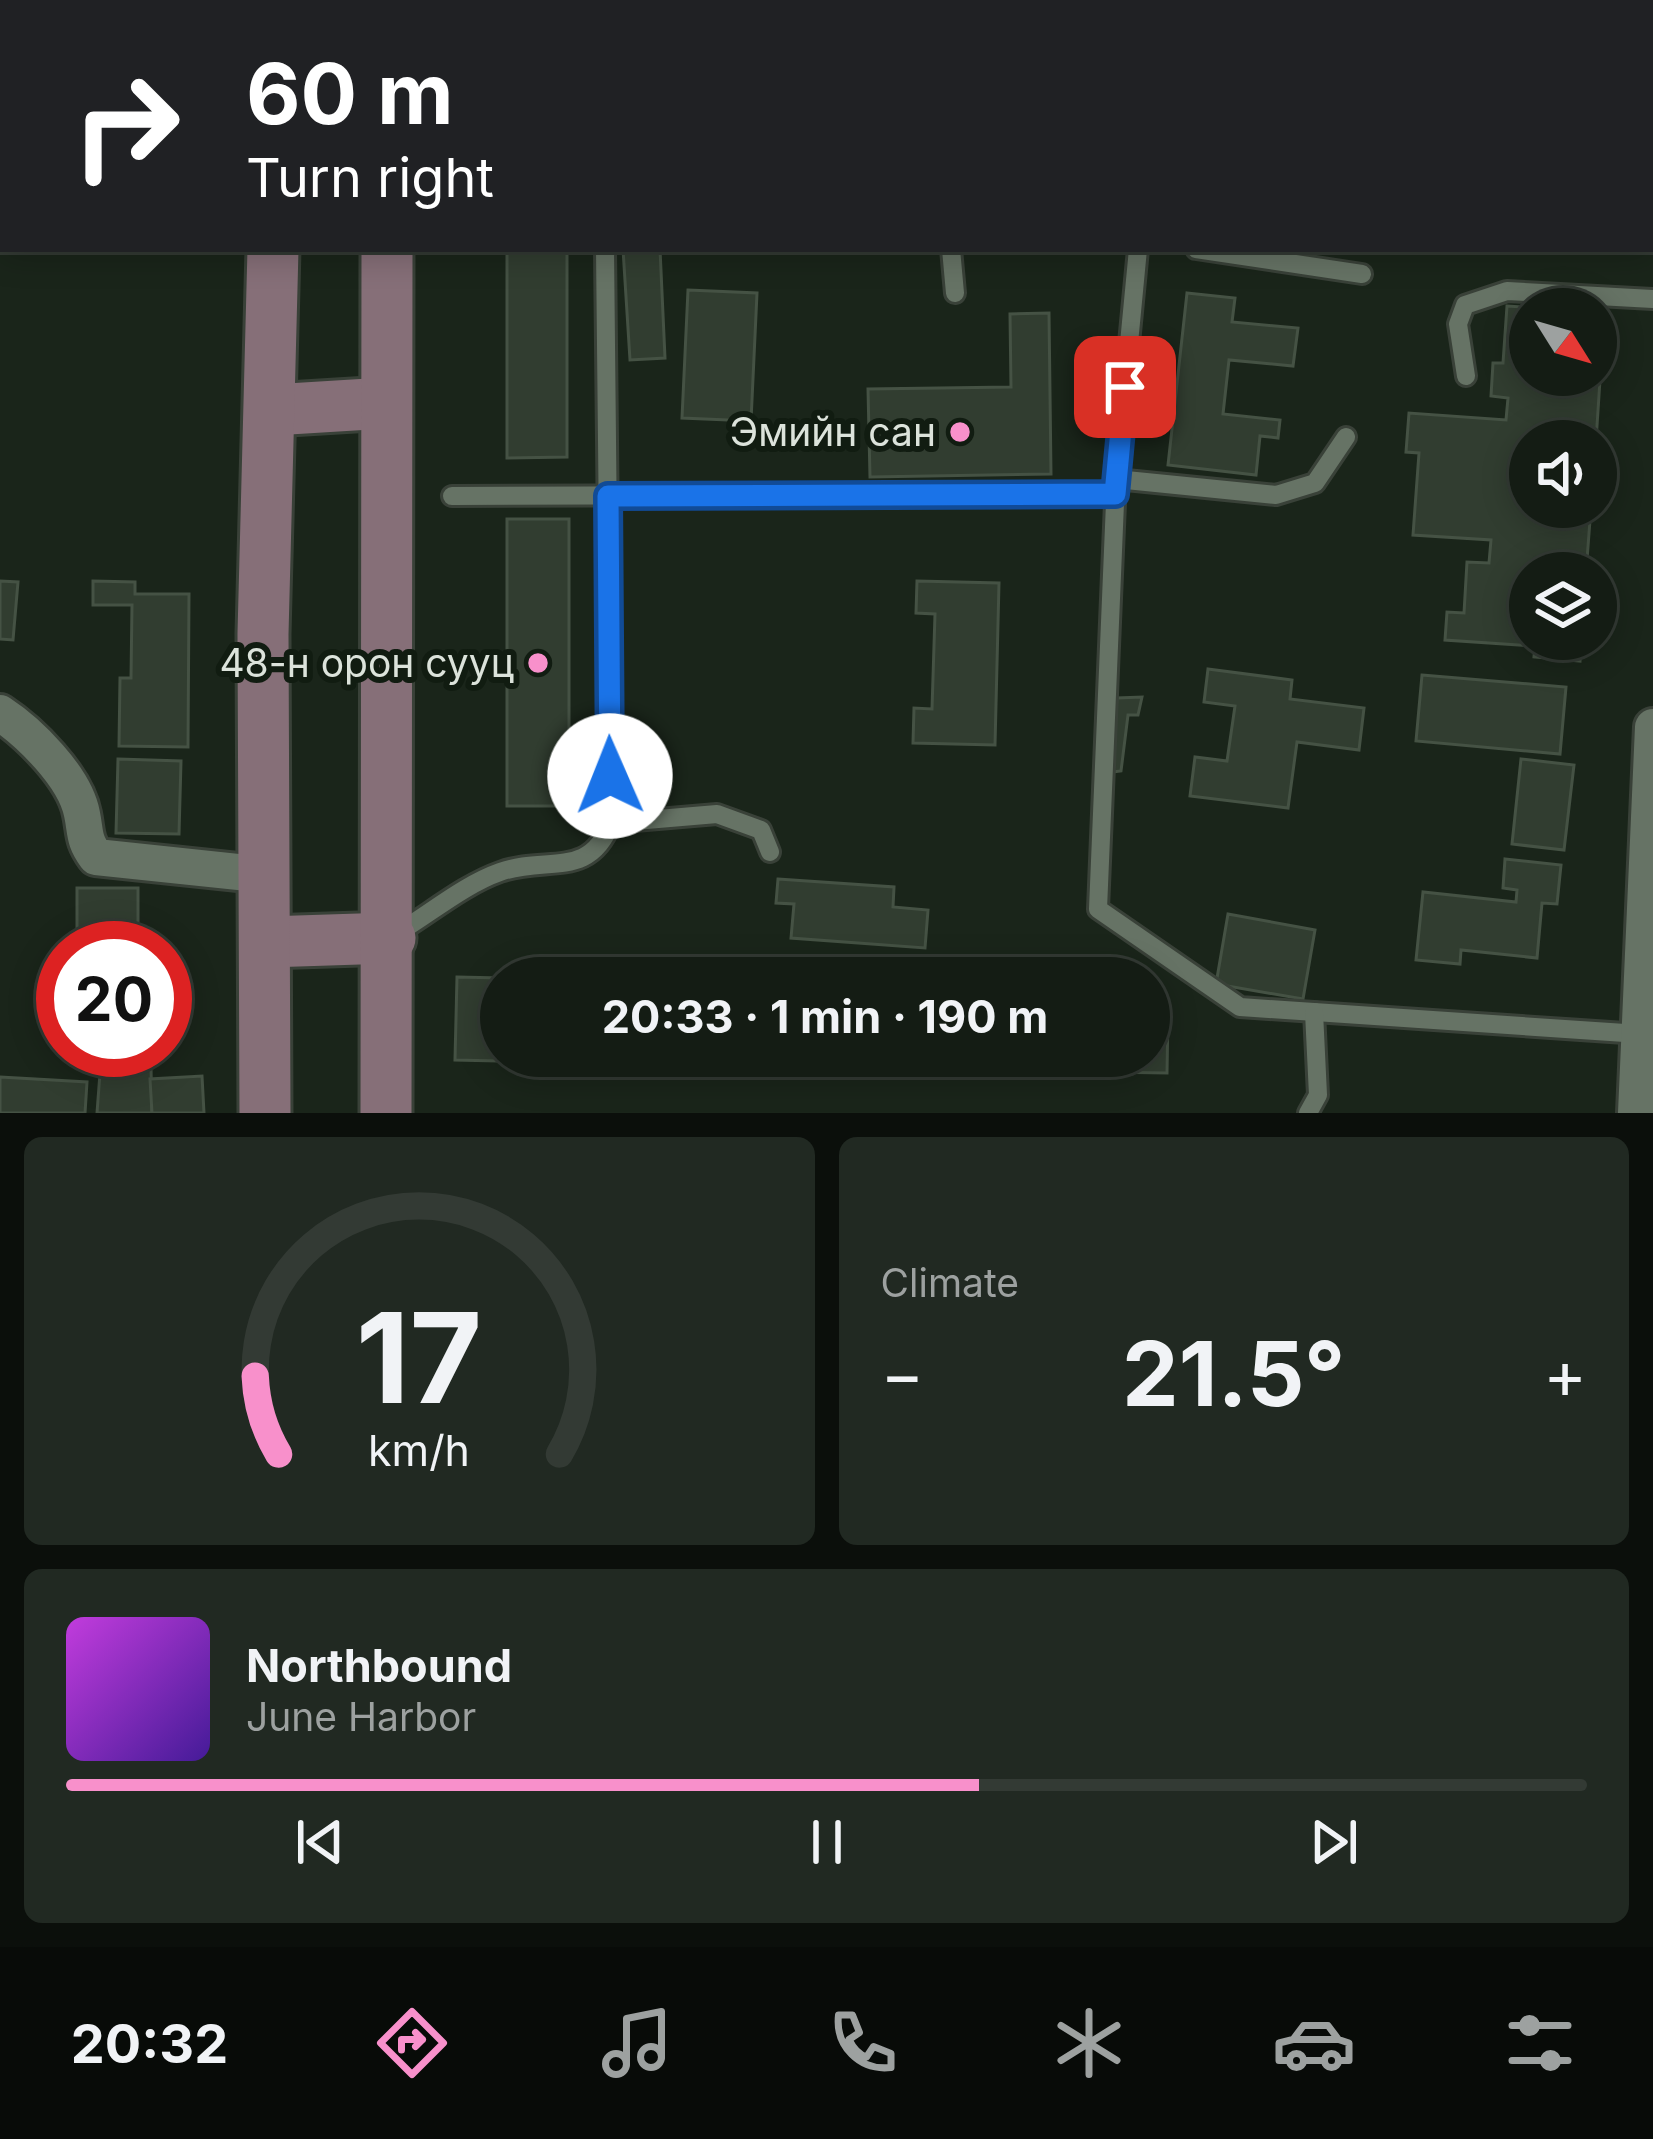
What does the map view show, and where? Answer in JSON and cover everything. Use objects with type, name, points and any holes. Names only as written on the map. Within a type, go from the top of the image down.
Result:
[{"type":"main road","points":[[265,1113],[263,634],[273,252]]},
{"type":"main road","points":[[386,1113],[387,252]]},
{"type":"main road","points":[[272,410],[386,404]]},
{"type":"main road","points":[[267,942],[389,938]]},
{"type":"street","points":[[0,712],[25,729],[63,779],[82,813],[81,834],[96,856],[266,875]]},
{"type":"street","points":[[1636,1113],[1653,727]]},
{"type":"lane","points":[[389,938],[500,872],[586,858],[602,847],[611,823],[604,252]]},
{"type":"lane","points":[[951,252],[955,293]]},
{"type":"lane","points":[[1138,252],[1116,487],[1098,909],[1240,1007],[1640,1034]]},
{"type":"lane","points":[[1216,252],[1362,274]]},
{"type":"lane","points":[[1466,376],[1458,324],[1465,305],[1508,292],[1653,299]]},
{"type":"lane","points":[[452,496],[1116,487],[1276,495],[1315,483],[1346,437]]},
{"type":"lane","points":[[611,823],[717,814],[761,830],[770,852]]},
{"type":"lane","points":[[1308,1113],[1318,1095],[1314,1012]]},
{"type":"building","points":[[507,252],[567,252],[567,457],[507,458]]},
{"type":"building","points":[[623,252],[660,252],[665,358],[630,360]]},
{"type":"building","points":[[688,290],[757,293],[751,421],[682,418]]},
{"type":"building","points":[[1187,293],[1235,298],[1232,322],[1298,328],[1293,366],[1229,360],[1223,414],[1280,420],[1278,438],[1260,436],[1256,475],[1168,465]]},
{"type":"building","points":[[1509,306],[1509,396],[1599,396],[1597,420],[1509,420],[1509,528],[1589,528],[1588,552],[1509,552],[1509,644],[1445,640],[1447,612],[1464,613],[1467,562],[1489,563],[1491,540],[1413,535],[1419,453],[1406,452],[1409,413],[1506,420],[1508,398],[1491,396],[1493,363],[1503,363]]},
{"type":"building","name":"Эмийн сан","points":[[1049,313],[1051,474],[870,477],[868,389],[1011,387],[1010,314]]},
{"type":"building","name":"48-н орон сууц","points":[[507,519],[569,519],[569,806],[507,806]]},
{"type":"building","points":[[0,581],[18,582],[13,640],[0,639]]},
{"type":"building","points":[[93,581],[135,582],[135,594],[189,594],[188,747],[119,746],[120,678],[131,678],[132,605],[93,605]]},
{"type":"building","points":[[917,581],[999,583],[995,745],[913,743],[914,708],[932,709],[935,614],[916,613]]},
{"type":"building","points":[[1208,669],[1292,680],[1290,699],[1364,708],[1359,750],[1297,742],[1288,808],[1190,796],[1195,757],[1227,761],[1235,706],[1204,702]]},
{"type":"building","points":[[1422,675],[1566,687],[1560,754],[1416,741]]},
{"type":"building","points":[[1142,697],[1138,715],[1128,715],[1121,771],[1112,772],[1117,698]]},
{"type":"building","points":[[118,759],[181,761],[179,834],[116,833]]},
{"type":"building","points":[[1521,759],[1574,765],[1564,850],[1512,844]]},
{"type":"building","points":[[1505,859],[1561,865],[1557,904],[1542,903],[1537,958],[1461,950],[1460,964],[1416,960],[1423,892],[1516,902],[1517,890],[1503,888]]},
{"type":"building","points":[[778,879],[894,887],[893,907],[928,910],[925,948],[791,938],[794,904],[776,903]]},
{"type":"building","points":[[77,888],[138,888],[138,921],[77,921]]},
{"type":"building","points":[[1228,914],[1315,930],[1303,999],[1216,984]]},
{"type":"building","points":[[457,977],[480,978],[480,1061],[455,1060]]},
{"type":"building","points":[[202,1076],[204,1113],[152,1113],[150,1079]]},
{"type":"building","points":[[0,1077],[87,1082],[85,1113],[0,1113]]},
{"type":"building","points":[[100,1077],[151,1077],[152,1113],[97,1113]]},
{"type":"place","name":"Эмийн сан","points":[[960,432]]},
{"type":"place","name":"48-н орон сууц","points":[[538,663]]},
{"type":"route","points":[[610,776],[608,496],[1115,494],[1125,387]]}]
